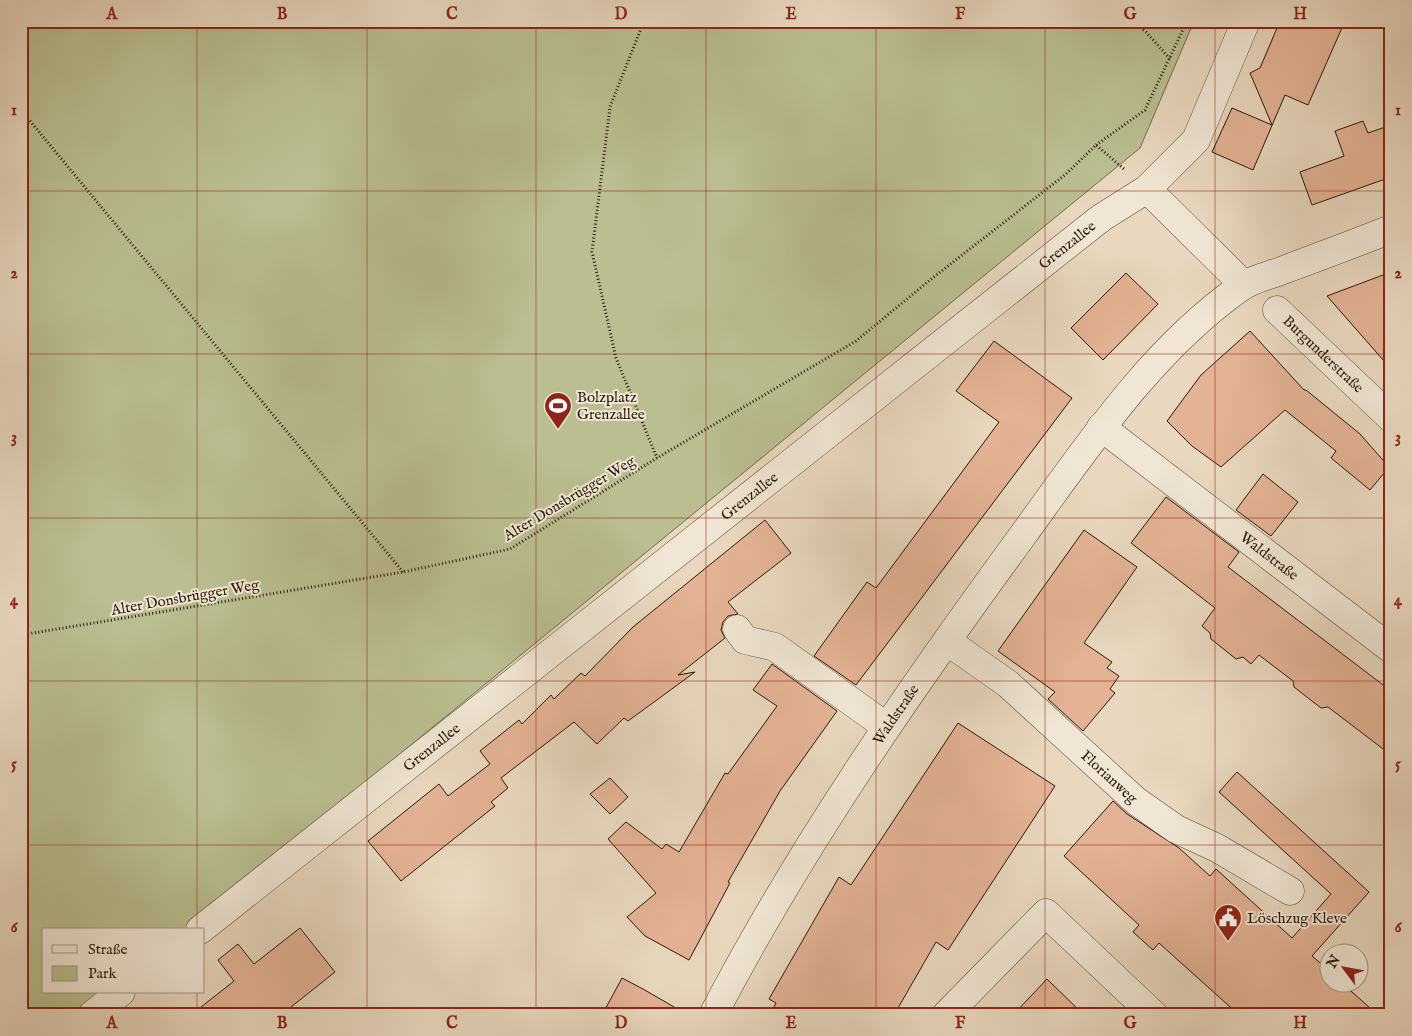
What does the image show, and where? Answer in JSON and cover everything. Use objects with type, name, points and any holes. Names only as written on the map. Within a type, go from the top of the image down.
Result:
[{"type":"street","name":"Grenzallee","points":[[203,928],[1101,218],[1147,189],[1196,140],[1246,21]]},
{"type":"street","points":[[1147,189],[1244,285]]},
{"type":"street","name":"Waldstraße","points":[[713,1015],[745,955],[887,728],[947,640],[1101,427],[1153,367],[1200,320],[1244,285],[1391,229]]},
{"type":"street","name":"Burgunderstraße","points":[[1277,310],[1391,418]]},
{"type":"street","name":"Waldstraße","points":[[1101,427],[1391,649]]},
{"type":"street","points":[[737,629],[745,640],[775,647],[887,728]]},
{"type":"street","name":"Florianweg","points":[[947,640],[1008,684],[1136,801],[1176,829],[1217,848],[1290,891]]},
{"type":"street","points":[[946,1015],[1046,913],[1154,1015]]},
{"type":"street","points":[[92,1015],[118,994]]},
{"type":"path","points":[[644,21],[610,107],[592,252],[616,358],[657,458]]},
{"type":"path","points":[[1132,21],[1146,32],[1170,59]]},
{"type":"path","name":"Alter Donsbrügger Weg","points":[[21,635],[403,572],[510,548],[657,458],[856,341],[930,280],[1066,174],[1096,145],[1145,110],[1187,21]]},
{"type":"path","points":[[21,110],[403,572]]},
{"type":"path","points":[[1096,145],[1147,189]]},
{"type":"green space","points":[[21,21],[1194,21],[1140,148],[187,928],[42,928],[42,994],[107,994],[81,1015],[21,1015]]},
{"type":"building","points":[[1280,21],[1345,21],[1308,105],[1285,95],[1253,170],[1212,152],[1232,108],[1272,125],[1250,73],[1260,68]]},
{"type":"building","points":[[1363,121],[1368,133],[1391,125],[1391,177],[1312,205],[1300,172],[1344,156],[1335,131]]},
{"type":"building","points":[[1391,272],[1391,369],[1327,296]]},
{"type":"building","points":[[1126,273],[1158,304],[1103,360],[1071,328]]},
{"type":"building","points":[[1250,331],[1304,390],[1360,434],[1389,467],[1370,490],[1331,458],[1336,451],[1285,410],[1221,467],[1192,446],[1167,421],[1201,375]]},
{"type":"building","points":[[994,341],[1072,398],[856,685],[814,656],[867,582],[876,588],[999,422],[956,391]]},
{"type":"building","points":[[1263,474],[1298,502],[1271,536],[1236,510]]},
{"type":"building","points":[[1166,497],[1239,552],[1228,567],[1391,691],[1391,755],[1328,707],[1321,708],[1294,687],[1293,681],[1259,655],[1251,664],[1243,657],[1236,659],[1211,639],[1210,633],[1202,626],[1215,608],[1131,543]]},
{"type":"building","points":[[765,520],[791,553],[728,602],[738,614],[728,616],[723,622],[721,630],[725,638],[678,675],[695,672],[628,721],[624,718],[597,744],[574,722],[501,778],[508,788],[491,802],[495,806],[401,881],[368,841],[439,784],[448,796],[490,764],[480,751],[519,720],[522,724],[551,695],[554,699],[581,673],[585,676],[633,627]]},
{"type":"building","points":[[1084,530],[1137,567],[1084,643],[1112,662],[1107,668],[1119,676],[1110,689],[1115,693],[1083,731],[1048,699],[1055,692],[998,651]]},
{"type":"building","points":[[772,664],[837,711],[780,791],[728,882],[730,883],[689,960],[645,936],[627,917],[656,893],[608,839],[626,822],[662,849],[666,844],[679,852],[725,773],[728,774],[777,706],[753,690]]},
{"type":"building","points":[[958,723],[1055,786],[948,950],[936,942],[894,1015],[770,1015],[776,1003],[769,999],[839,877],[851,885]]},
{"type":"building","points":[[1237,772],[1369,892],[1323,944],[1320,944],[1320,947],[1312,956],[1320,963],[1320,994],[1354,994],[1378,1015],[1239,1015],[1159,943],[1153,950],[1133,932],[1139,925],[1064,856],[1113,801],[1127,814],[1179,848],[1210,876],[1216,869],[1292,938],[1331,894],[1219,792]]},
{"type":"building","points":[[610,778],[628,797],[610,814],[590,794]]},
{"type":"building","points":[[300,928],[335,972],[281,1015],[191,1015],[234,981],[218,960],[238,944],[254,964]]},
{"type":"building","points":[[622,978],[643,989],[688,1015],[602,1015]]},
{"type":"building","points":[[1047,979],[1084,1015],[1013,1015]]},
{"type":"place","name":"Bolzplatz Grenzallee","points":[[558,430]]},
{"type":"place","name":"Löschzug Kleve","points":[[1228,942]]}]
